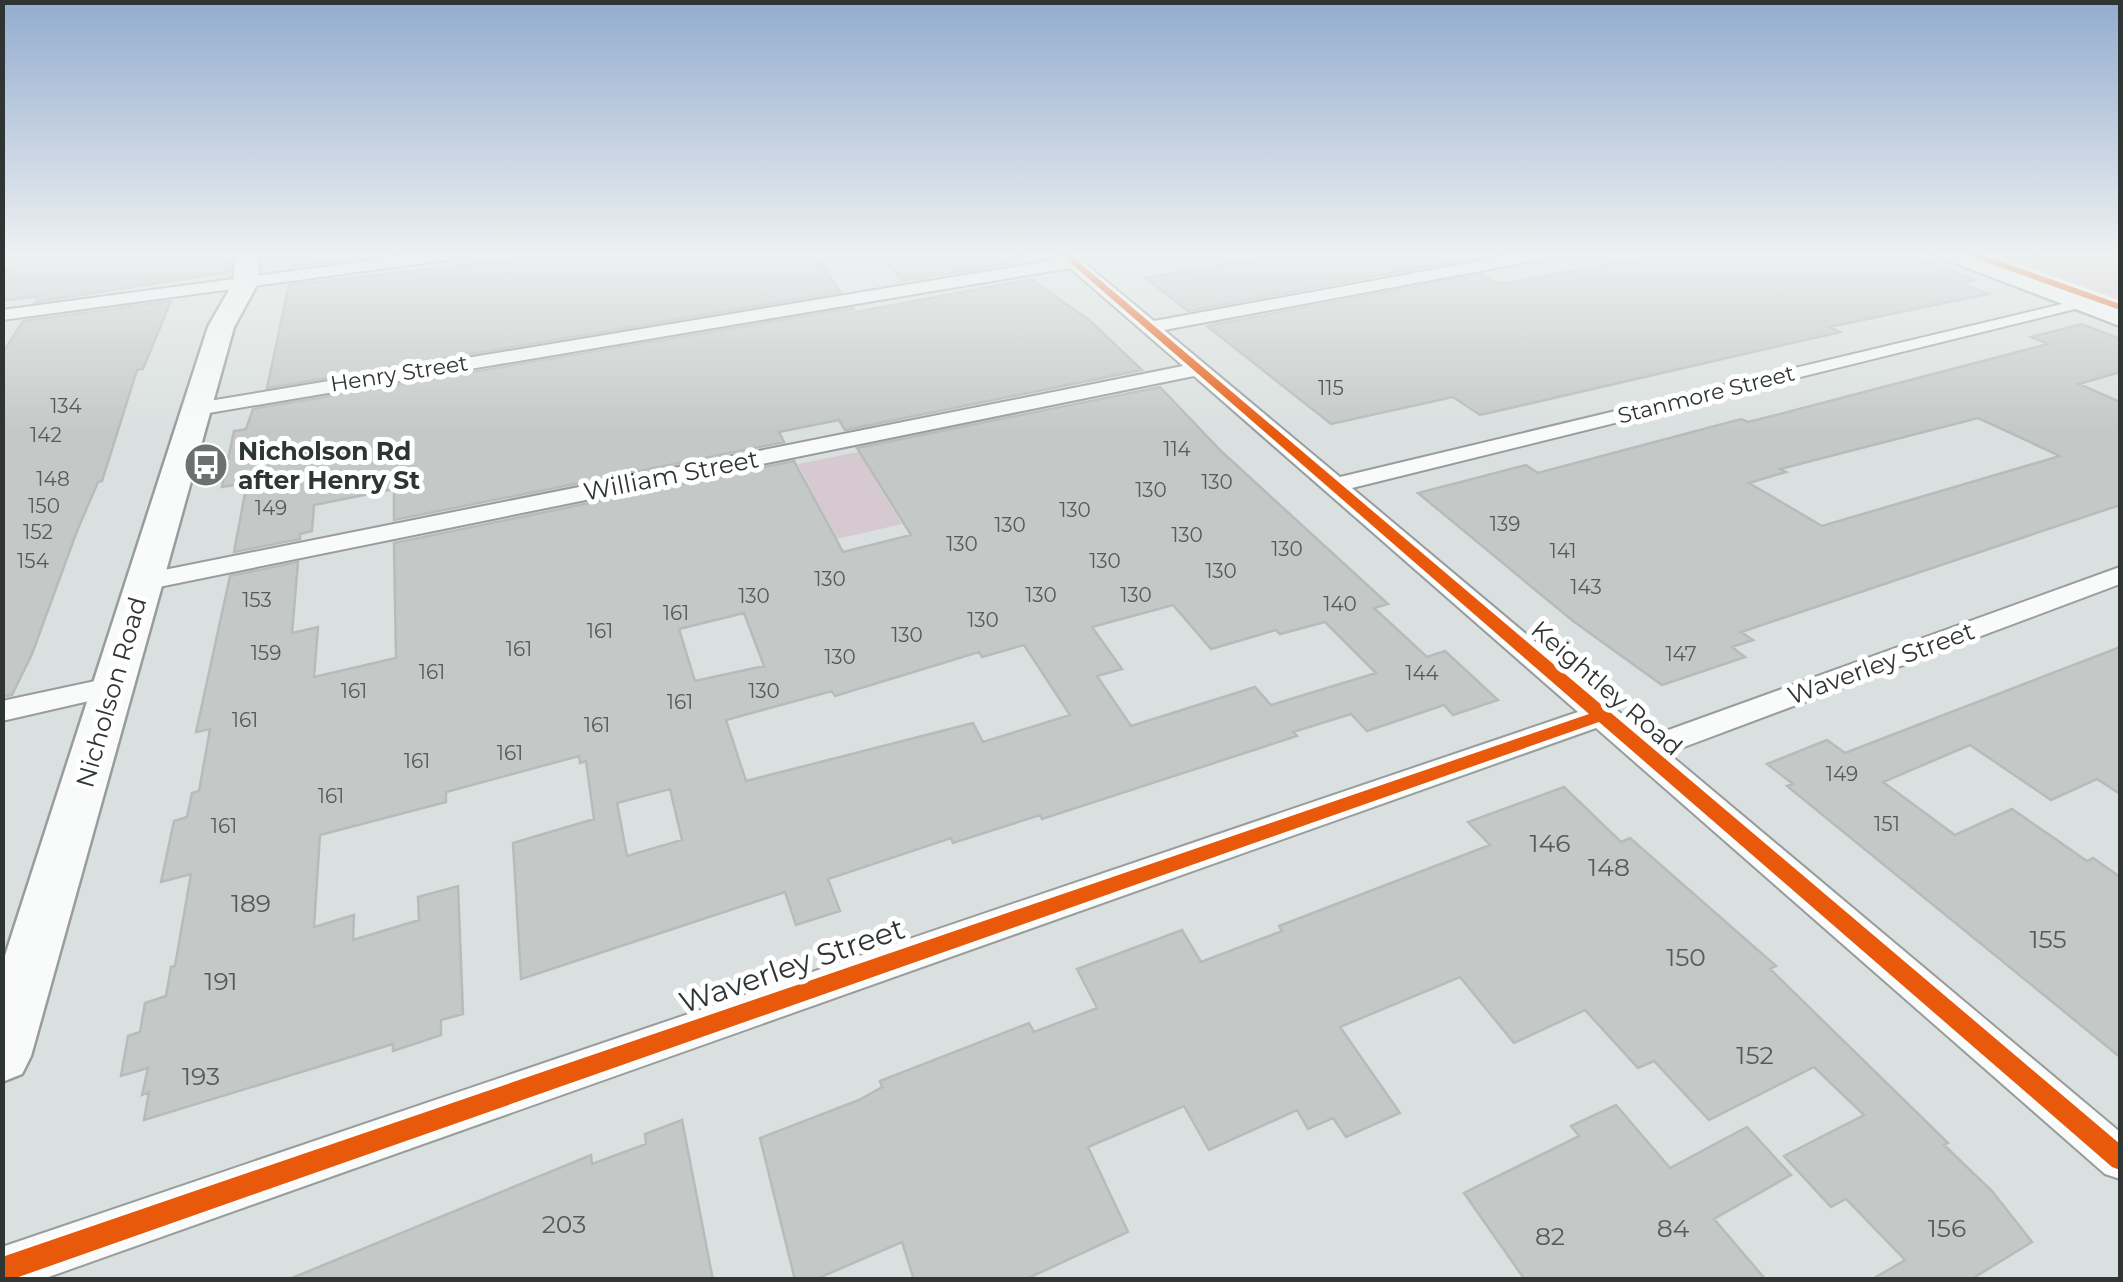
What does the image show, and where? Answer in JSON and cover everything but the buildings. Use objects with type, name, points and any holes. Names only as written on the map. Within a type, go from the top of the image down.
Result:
[{"type":"main road","name":"Nicholson Road","points":[[2,1056],[224,313]]},
{"type":"street","name":"Henry Street","points":[[197,408],[750,313]]},
{"type":"street","name":"Keightley Road","points":[[1133,313],[2120,1159]]},
{"type":"street","points":[[1150,327],[1221,313]]},
{"type":"street","name":"Stanmore Street","points":[[1334,485],[2036,313]]},
{"type":"street","name":"William Street","points":[[144,582],[1198,369]]},
{"type":"street","name":"Waverley Street","points":[[1641,752],[2120,575]]},
{"type":"street","points":[[2,710],[114,686]]},
{"type":"street","name":"Waverley Street","points":[[2,1270],[1599,716]]},
{"type":"shaded area","points":[[858,452],[902,524],[837,539],[798,464]]},
{"type":"cycle path","points":[[1133,313],[2120,1159]]},
{"type":"cycle path","points":[[2,1270],[1599,716]]},
{"type":"place","name":"Nicholson Rd after Henry St","points":[[206,465]]}]
